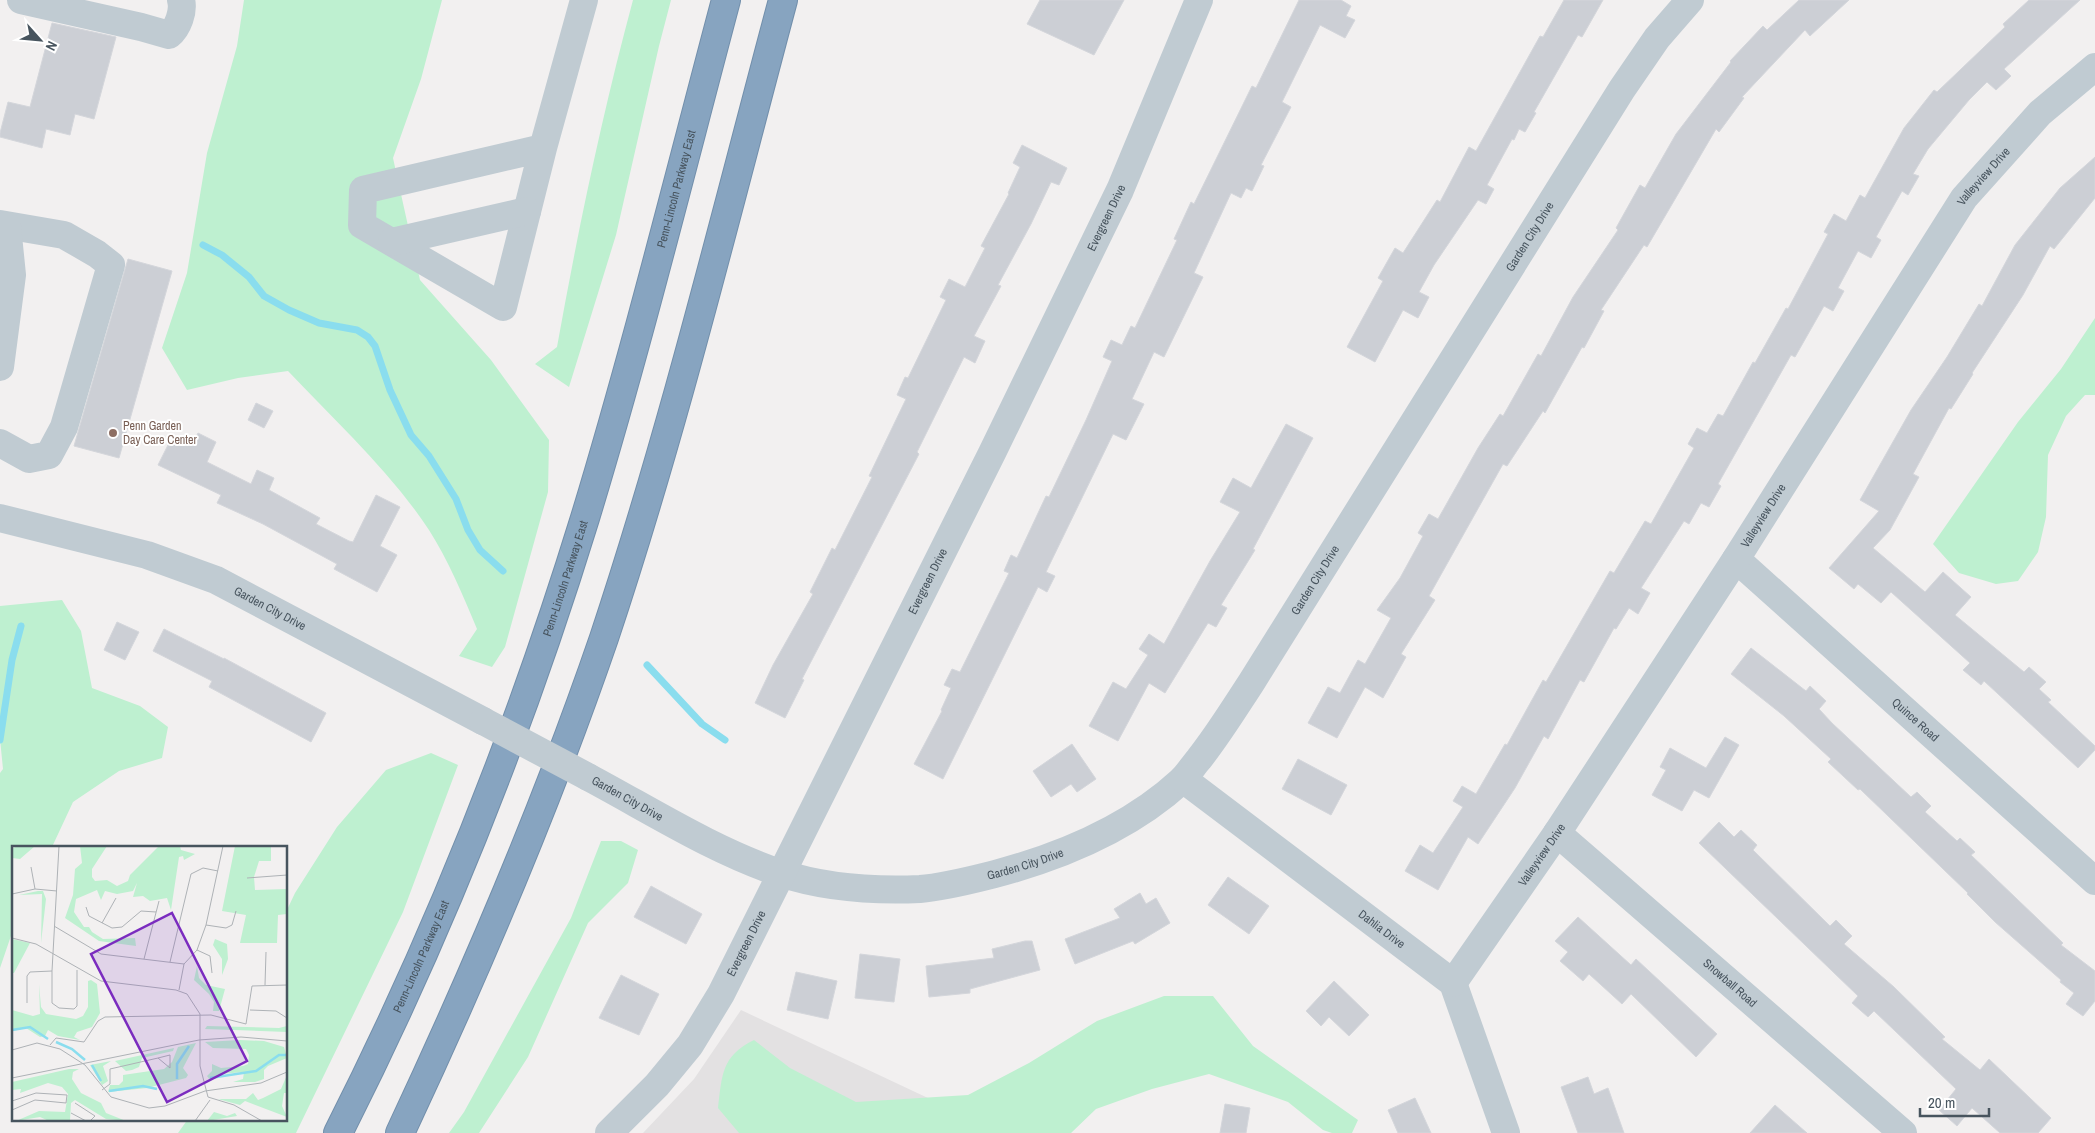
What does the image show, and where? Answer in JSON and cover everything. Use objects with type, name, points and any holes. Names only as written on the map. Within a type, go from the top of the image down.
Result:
[{"type":"highway","name":"Penn-Lincoln Parkway East","points":[[338,1133],[439,916],[514,728],[552,619],[614,417],[726,0]]},
{"type":"highway","points":[[400,1133],[493,928],[569,738],[601,646],[637,535],[667,432],[783,0]]},
{"type":"street","points":[[21,0],[141,27],[169,36],[174,32],[183,8],[181,0]]},
{"type":"street","points":[[543,148],[363,190],[362,225],[503,307],[543,148],[584,0]]},
{"type":"street","name":"Evergreen Drive","points":[[609,1133],[656,1085],[690,1045],[721,994],[992,453],[1120,190],[1199,0]]},
{"type":"street","name":"Garden City Drive","points":[[0,518],[147,555],[216,580],[725,850],[780,873],[827,884],[856,888],[922,889],[970,881],[1031,864],[1094,840],[1145,810],[1183,779],[1213,741],[1622,89],[1657,38],[1690,0]]},
{"type":"street","name":"Valleyview Drive","points":[[1453,983],[1557,833],[1736,559],[1964,198],[2040,113],[2095,68]]},
{"type":"street","points":[[392,242],[527,211]]},
{"type":"street","points":[[0,367],[12,275],[3,225],[64,236],[111,264],[64,427],[49,455],[28,459],[0,443]]},
{"type":"street","name":"Quince Road","points":[[1736,559],[2095,881]]},
{"type":"street","name":"Dahlia Drive","points":[[1183,779],[1453,983]]},
{"type":"street","name":"Snowball Road","points":[[1557,833],[1903,1133]]},
{"type":"street","points":[[1453,983],[1506,1133]]},
{"type":"shaded area","points":[[741,1010],[979,1122],[979,1133],[643,1133],[694,1079]]},
{"type":"green space","points":[[244,0],[442,0],[421,79],[393,158],[420,280],[491,360],[549,440],[548,492],[505,647],[492,667],[459,656],[477,629],[449,566],[429,530],[380,467],[288,371],[238,378],[187,390],[162,348],[187,273],[207,153],[237,46]]},
{"type":"green space","points":[[633,0],[671,0],[616,235],[569,387],[535,364],[557,347],[591,173]]},
{"type":"green space","points":[[2095,318],[2095,395],[2085,395],[2066,416],[2048,455],[2046,517],[2038,552],[2018,581],[1996,584],[1959,573],[1933,544],[2018,422],[2061,369]]},
{"type":"green space","points":[[62,600],[81,631],[92,688],[140,706],[168,727],[162,758],[119,771],[73,802],[52,846],[12,846],[12,933],[0,968],[0,773],[3,769],[0,739],[0,606]]},
{"type":"green space","points":[[431,753],[458,765],[403,912],[296,1133],[178,1133],[187,1120],[288,1120],[288,908],[295,893],[337,827],[386,770]]},
{"type":"green space","points":[[601,841],[621,841],[638,850],[628,883],[588,923],[528,1057],[479,1133],[449,1133],[464,1112],[571,918]]},
{"type":"green space","points":[[1164,996],[1213,996],[1253,1046],[1358,1120],[1352,1133],[1332,1133],[1323,1130],[1288,1102],[1209,1074],[1152,1089],[1096,1109],[1071,1133],[739,1133],[718,1108],[722,1077],[729,1060],[743,1046],[754,1040],[790,1068],[856,1102],[968,1095],[1029,1063],[1097,1021]]},
{"type":"building","points":[[1040,0],[1124,0],[1094,55],[1027,24]]},
{"type":"building","points":[[1299,0],[1341,0],[1351,6],[1346,16],[1355,20],[1345,38],[1320,25],[1282,102],[1291,107],[1261,165],[1264,166],[1252,191],[1246,188],[1241,198],[1231,193],[1194,273],[1203,277],[1164,357],[1154,352],[1132,399],[1144,404],[1126,440],[1113,434],[1046,572],[1055,576],[1047,592],[1038,587],[943,779],[914,764],[942,711],[951,688],[944,685],[952,669],[960,672],[1009,573],[1004,571],[1011,555],[1017,558],[1046,496],[1049,497],[1112,361],[1103,357],[1111,340],[1122,345],[1131,326],[1135,328],[1177,240],[1174,239],[1191,202],[1194,204],[1252,86],[1256,88]]},
{"type":"building","points":[[1564,0],[1603,0],[1582,37],[1578,35],[1534,112],[1536,113],[1525,132],[1519,129],[1514,140],[1512,139],[1487,185],[1494,189],[1486,204],[1478,200],[1434,265],[1419,292],[1429,297],[1418,318],[1403,310],[1375,362],[1347,347],[1383,281],[1378,278],[1395,248],[1403,253],[1437,200],[1440,202],[1469,147],[1476,151],[1540,36],[1543,37]]},
{"type":"building","points":[[1799,0],[1849,0],[1810,36],[1805,30],[1742,97],[1744,98],[1719,132],[1716,129],[1647,247],[1644,245],[1601,310],[1604,311],[1584,348],[1582,347],[1545,413],[1543,411],[1507,466],[1503,464],[1429,596],[1435,600],[1401,654],[1406,657],[1383,698],[1365,687],[1337,738],[1308,723],[1328,687],[1340,693],[1358,660],[1365,664],[1391,618],[1377,610],[1400,578],[1423,536],[1418,533],[1429,514],[1438,519],[1478,448],[1500,414],[1503,416],[1538,354],[1541,356],[1573,297],[1618,230],[1616,228],[1640,185],[1645,188],[1676,134],[1730,61],[1763,26],[1767,30]]},
{"type":"building","points":[[2029,0],[2080,0],[2004,69],[2011,76],[1996,90],[1987,82],[1969,100],[1928,149],[1913,174],[1919,176],[1908,195],[1902,191],[1876,237],[1881,240],[1871,258],[1858,251],[1838,288],[1844,291],[1833,311],[1824,306],[1795,357],[1791,355],[1718,484],[1721,486],[1709,507],[1701,503],[1689,524],[1684,521],[1641,588],[1650,593],[1638,614],[1629,608],[1616,629],[1614,628],[1584,682],[1580,680],[1548,739],[1544,736],[1515,788],[1478,844],[1468,837],[1438,890],[1405,871],[1420,845],[1433,853],[1463,807],[1453,801],[1462,786],[1476,794],[1505,744],[1507,745],[1543,680],[1546,682],[1610,571],[1614,573],[1645,521],[1651,524],[1694,448],[1688,444],[1697,428],[1707,433],[1718,414],[1723,416],[1753,362],[1755,363],[1786,308],[1788,309],[1828,234],[1824,232],[1834,214],[1846,221],[1860,195],[1865,198],[1904,128],[1934,90],[1937,92],[2005,27],[2003,24]]},
{"type":"building","points":[[52,23],[116,37],[94,119],[75,114],[70,135],[46,129],[42,148],[0,137],[0,133],[8,102],[30,107]]},
{"type":"building","points":[[1022,145],[1067,168],[1059,185],[1051,182],[998,285],[1001,286],[974,336],[985,341],[975,363],[964,357],[917,452],[919,454],[802,679],[804,680],[785,718],[755,703],[773,665],[813,594],[810,592],[832,548],[835,550],[872,477],[869,476],[906,399],[897,395],[905,377],[908,378],[946,300],[940,297],[949,279],[965,287],[985,248],[981,246],[1009,194],[1020,167],[1013,163]]},
{"type":"building","points":[[2095,157],[2095,198],[2054,249],[2050,246],[2023,295],[1951,409],[1949,408],[1913,474],[1919,477],[1890,530],[1873,548],[1925,592],[1943,572],[1971,597],[1955,615],[2024,672],[2029,667],[2046,682],[2039,689],[2051,700],[2048,702],[2095,746],[2095,750],[2078,768],[1984,681],[1981,685],[1963,670],[1970,663],[1891,592],[1881,603],[1858,584],[1854,589],[1829,568],[1879,511],[1860,500],[1911,410],[1947,357],[1979,304],[1982,306],[2015,245],[2060,188]]},
{"type":"building","points":[[128,259],[172,271],[119,458],[74,446]]},
{"type":"building","points":[[256,403],[273,411],[264,428],[248,420]]},
{"type":"building","points":[[1286,424],[1313,438],[1253,549],[1255,550],[1221,605],[1227,608],[1216,627],[1208,623],[1165,693],[1149,683],[1118,741],[1089,726],[1113,682],[1126,689],[1148,655],[1139,649],[1149,634],[1164,644],[1210,561],[1240,512],[1220,502],[1233,478],[1251,488]]},
{"type":"building","points":[[198,433],[216,442],[207,462],[251,484],[257,470],[274,478],[269,490],[320,518],[316,524],[349,541],[353,542],[376,495],[400,507],[380,546],[397,555],[377,592],[334,569],[337,564],[263,524],[217,503],[221,495],[158,465],[173,435],[192,445]]},
{"type":"building","points":[[117,622],[139,632],[125,660],[104,650]]},
{"type":"building","points":[[164,629],[224,658],[326,713],[311,742],[209,687],[212,681],[153,651]]},
{"type":"building","points":[[1751,648],[1806,691],[1810,686],[1826,701],[1819,709],[1832,723],[1911,797],[1917,792],[1931,806],[1925,812],[1957,841],[1960,838],[1975,852],[1971,855],[2063,943],[2061,945],[2095,971],[2095,1001],[2083,1016],[2066,1004],[2074,993],[2060,982],[2061,980],[1995,922],[1968,893],[1860,789],[1858,790],[1828,762],[1831,759],[1784,716],[1731,674]]},
{"type":"building","points":[[1725,737],[1739,745],[1709,798],[1694,790],[1682,811],[1652,795],[1666,770],[1660,767],[1670,748],[1706,768]]},
{"type":"building","points":[[1072,744],[1096,779],[1077,792],[1071,784],[1051,797],[1033,771]]},
{"type":"building","points":[[1298,759],[1347,785],[1331,815],[1282,789]]},
{"type":"building","points":[[1719,822],[1734,837],[1741,830],[1757,845],[1753,850],[1830,926],[1836,920],[1852,936],[1844,944],[1894,987],[1945,1037],[1942,1039],[1980,1070],[1989,1059],[2051,1118],[2038,1133],[2000,1133],[1972,1108],[1957,1126],[1939,1110],[1956,1089],[1874,1011],[1868,1017],[1852,1003],[1858,996],[1699,843]]},
{"type":"building","points":[[1228,877],[1269,906],[1249,934],[1208,905]]},
{"type":"building","points":[[651,886],[702,914],[686,944],[634,917]]},
{"type":"building","points":[[1140,893],[1146,904],[1156,898],[1170,923],[1135,944],[1133,941],[1075,964],[1065,939],[1120,918],[1114,909]]},
{"type":"building","points":[[1578,917],[1631,965],[1636,959],[1717,1034],[1696,1057],[1631,994],[1622,1004],[1589,974],[1583,981],[1560,961],[1568,952],[1555,941]]},
{"type":"building","points":[[1032,941],[1040,970],[970,989],[970,993],[929,997],[926,966],[994,958],[992,949]]},
{"type":"building","points":[[860,954],[900,959],[894,1002],[855,998]]},
{"type":"building","points":[[796,972],[837,981],[828,1019],[787,1010]]},
{"type":"building","points":[[621,975],[659,994],[639,1035],[599,1018]]},
{"type":"building","points":[[1334,981],[1369,1015],[1349,1036],[1329,1017],[1321,1026],[1306,1011]]},
{"type":"building","points":[[1588,1077],[1594,1094],[1608,1088],[1624,1133],[1578,1133],[1561,1087]]},
{"type":"building","points":[[1415,1098],[1431,1133],[1398,1133],[1388,1110]]},
{"type":"building","points":[[1225,1104],[1250,1108],[1246,1133],[1220,1133]]},
{"type":"building","points":[[1775,1105],[1807,1133],[1750,1133]]},
{"type":"waterway","points":[[203,245],[222,255],[249,277],[264,296],[289,310],[319,323],[357,330],[368,337],[375,346],[390,390],[411,435],[429,456],[456,499],[468,530],[480,550],[503,571]]},
{"type":"waterway","points":[[0,740],[12,660],[21,626]]},
{"type":"waterway","points":[[647,665],[702,724],[725,740]]},
{"type":"place","name":"Penn Garden Day Care Center","points":[[113,433]]}]
